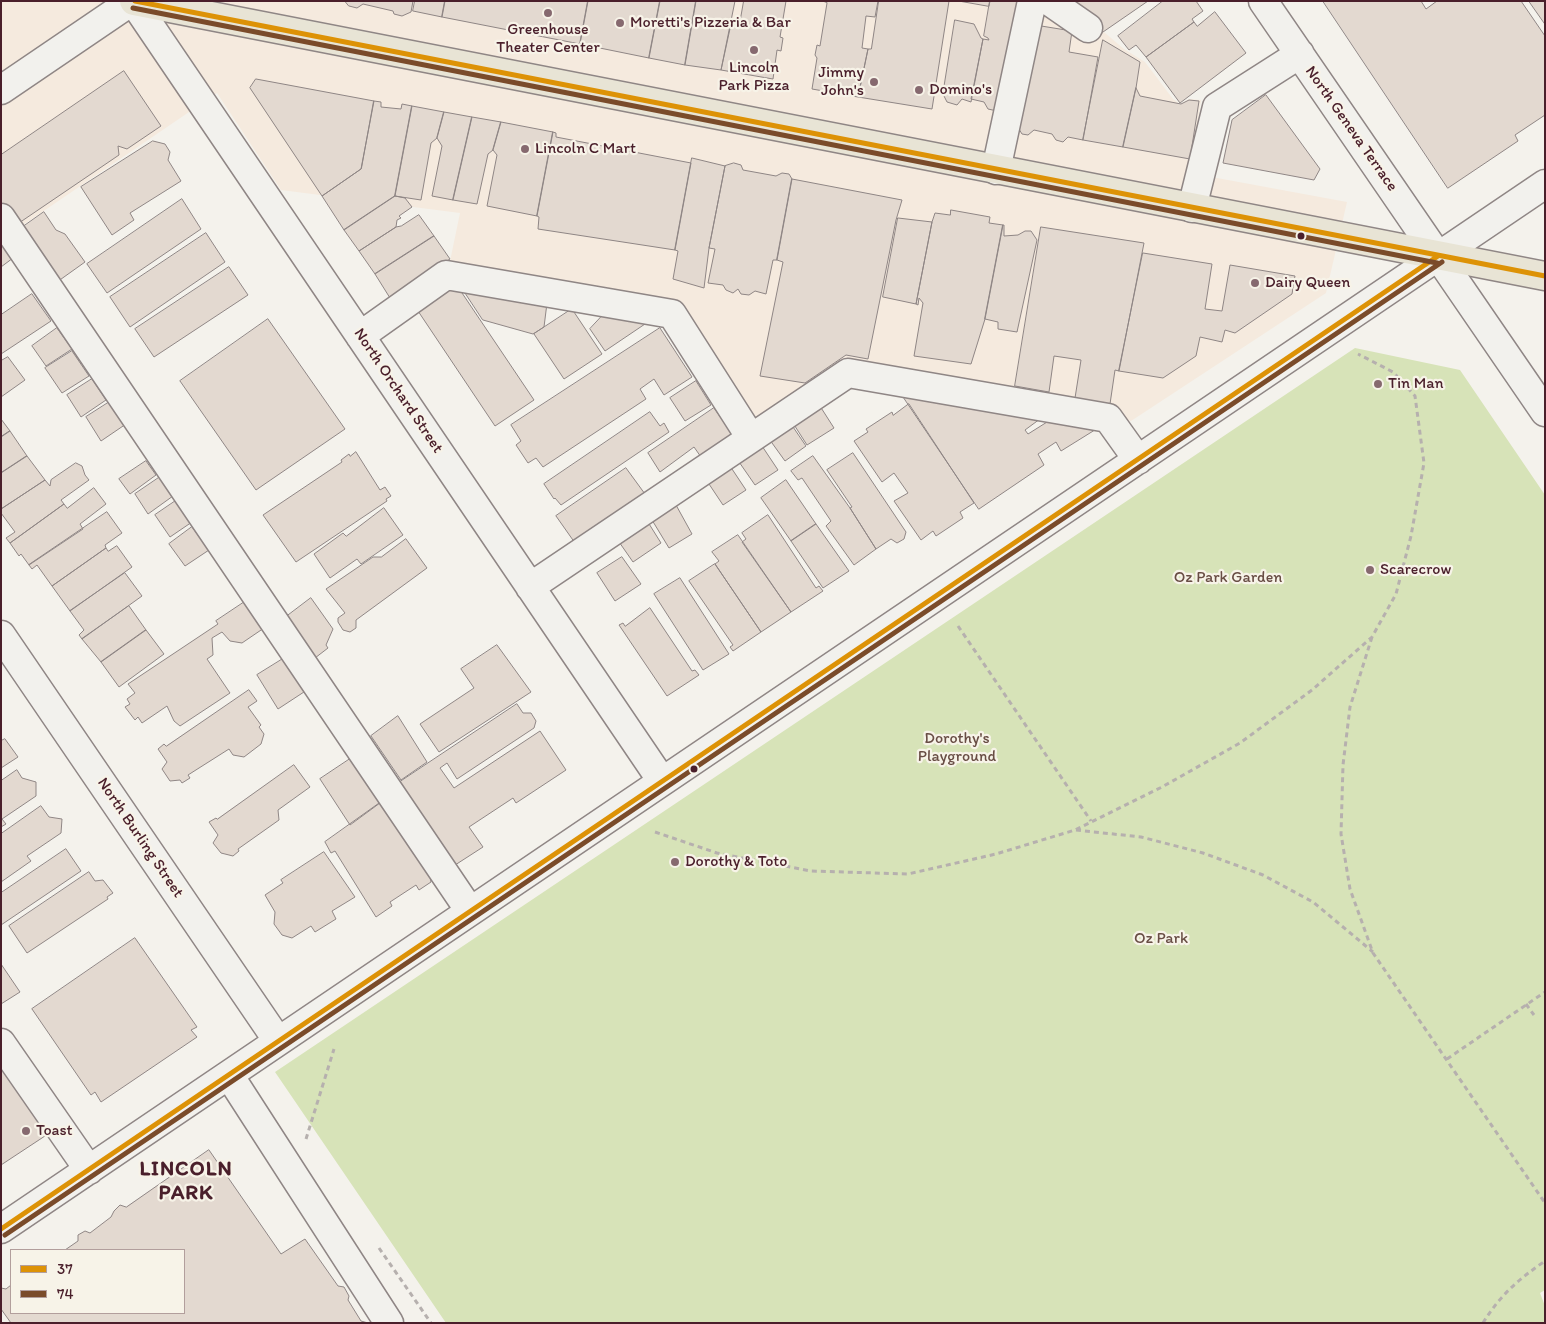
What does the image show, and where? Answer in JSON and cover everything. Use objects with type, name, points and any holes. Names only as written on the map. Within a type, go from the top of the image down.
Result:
[{"type":"main road","points":[[133,1],[1545,276]]},
{"type":"street","points":[[1,90],[133,1]]},
{"type":"street","name":"North Orchard Street","points":[[133,1],[662,781]]},
{"type":"street","points":[[996,170],[1032,1]]},
{"type":"street","points":[[1049,1],[1088,28]]},
{"type":"street","name":"North Geneva Terrace","points":[[1263,1],[1545,412]]},
{"type":"street","points":[[1192,208],[1217,107],[1300,54]]},
{"type":"street","points":[[1,1229],[1545,184]]},
{"type":"street","points":[[1,218],[470,911]]},
{"type":"street","points":[[360,336],[446,275],[672,314],[751,438]]},
{"type":"street","points":[[530,587],[848,373],[1108,418],[1138,460]]},
{"type":"street","name":"North Burling Street","points":[[1,635],[278,1041]]},
{"type":"street","points":[[1,1043],[88,1170]]},
{"type":"street","points":[[229,1075],[389,1323]]},
{"type":"path","points":[[1358,354],[1393,372],[1415,396],[1424,463],[1411,536],[1396,594],[1372,637],[1350,707],[1343,765],[1341,834],[1350,889],[1373,953]]},
{"type":"path","points":[[958,626],[1091,821]]},
{"type":"path","points":[[655,832],[716,853],[811,871],[908,874],[996,854],[1075,830],[1162,787],[1240,744],[1312,690],[1372,637]]},
{"type":"path","points":[[1075,830],[1141,837],[1203,853],[1263,875],[1313,902],[1373,953],[1448,1059],[1545,1203]]},
{"type":"path","points":[[1448,1059],[1545,992]]},
{"type":"path","points":[[1526,1004],[1534,1015]]},
{"type":"path","points":[[305,1142],[334,1049]]},
{"type":"path","points":[[1483,1323],[1490,1311],[1518,1280],[1545,1260]]},
{"type":"shaded area","points":[[1,1],[1036,1],[1092,39],[1104,32],[1124,49],[1145,62],[1173,99],[1180,104],[1189,99],[1201,100],[1190,173],[1347,202],[1326,293],[1131,421],[845,363],[752,424],[674,305],[449,266],[460,213],[281,190],[217,93],[4,238],[1,233]]},
{"type":"green space","name":"Oz Park","points":[[1355,348],[1460,370],[1545,495],[1545,1290],[1540,1293],[1545,1306],[1545,1323],[446,1323],[275,1072]]},
{"type":"building","points":[[345,1],[413,1],[411,12],[402,16],[394,14],[393,11],[363,4],[357,8],[349,6]]},
{"type":"building","points":[[415,1],[445,1],[442,17],[413,11]]},
{"type":"building","points":[[445,1],[588,1],[580,44],[442,17]]},
{"type":"building","name":"Moretti's Pizzeria & Bar","points":[[588,1],[660,1],[649,58],[580,44]]},
{"type":"building","points":[[660,1],[696,1],[685,65],[649,58]]},
{"type":"building","points":[[696,1],[735,1],[721,70],[685,65]]},
{"type":"building","points":[[744,1],[786,1],[780,37],[783,38],[781,51],[777,50],[773,79],[721,70],[731,24],[739,25]]},
{"type":"building","points":[[823,1],[878,1],[875,17],[866,16],[862,48],[868,49],[858,97],[812,89],[817,58],[815,55],[817,45],[820,46],[827,3]]},
{"type":"building","points":[[879,1],[949,1],[932,109],[858,97],[868,49],[871,49]]},
{"type":"building","points":[[959,1],[990,1],[989,6]]},
{"type":"building","points":[[990,1],[1020,1],[997,111],[988,109],[984,102],[971,99],[983,39],[989,40],[984,36]]},
{"type":"building","points":[[1058,1],[1148,1],[1103,32]]},
{"type":"building","points":[[1163,1],[1196,1],[1203,11],[1192,19],[1194,22],[1146,57],[1136,45],[1129,50],[1118,36]]},
{"type":"building","points":[[1323,1],[1421,1],[1426,9],[1437,1],[1521,1],[1545,36],[1545,115],[1515,135],[1518,141],[1448,188]]},
{"type":"building","points":[[1529,1],[1545,1],[1545,24]]},
{"type":"building","points":[[1215,12],[1246,53],[1180,103],[1146,57],[1194,22],[1197,26]]},
{"type":"building","points":[[955,20],[974,24],[983,39],[971,102],[962,99],[957,105],[947,102],[943,94]]},
{"type":"building","points":[[1035,25],[1072,31],[1069,52],[1098,57],[1083,140],[1068,137],[1063,142],[1056,140],[1052,134],[1034,130],[1028,135],[1022,134],[1017,126]]},
{"type":"building","points":[[1103,40],[1140,62],[1123,147],[1083,140]]},
{"type":"building","points":[[124,71],[161,126],[127,149],[118,146],[119,155],[16,225],[1,202],[1,155]]},
{"type":"building","points":[[256,79],[374,101],[361,169],[322,196],[250,88]]},
{"type":"building","points":[[1136,88],[1140,96],[1181,104],[1189,100],[1199,101],[1190,159],[1123,147]]},
{"type":"building","points":[[1266,95],[1320,169],[1314,180],[1223,163],[1232,120]]},
{"type":"building","points":[[374,101],[381,102],[381,107],[401,109],[402,104],[412,106],[395,196],[344,230],[322,196],[361,169]]},
{"type":"building","points":[[412,106],[444,112],[437,138],[431,143],[421,200],[395,196]]},
{"type":"building","points":[[444,112],[472,117],[453,200],[432,196],[442,146],[437,138]]},
{"type":"building","points":[[472,117],[501,122],[493,150],[488,154],[477,204],[453,200]]},
{"type":"building","points":[[501,122],[553,132],[537,216],[487,206],[497,155],[493,150]]},
{"type":"building","points":[[553,132],[556,133],[556,137],[691,163],[675,250],[538,229],[539,217],[537,216]]},
{"type":"building","points":[[153,141],[165,144],[170,152],[168,160],[181,181],[130,213],[134,220],[112,235],[81,187]]},
{"type":"building","points":[[692,158],[725,166],[709,248],[704,288],[673,279],[678,251],[675,250]]},
{"type":"building","points":[[734,163],[741,165],[743,170],[776,176],[782,173],[789,174],[792,179],[777,260],[773,260],[766,294],[755,291],[749,295],[741,294],[738,289],[733,293],[726,290],[723,285],[708,283],[715,249],[709,248],[725,166]]},
{"type":"building","points":[[792,179],[902,200],[896,220],[868,359],[846,355],[805,383],[760,376],[783,262],[777,260]]},
{"type":"building","points":[[395,196],[405,198],[412,207],[399,216],[401,218],[397,220],[396,227],[359,251],[344,230]]},
{"type":"building","points":[[182,199],[201,229],[107,293],[87,264]]},
{"type":"building","points":[[951,210],[990,217],[989,223],[1003,225],[985,319],[971,364],[914,356],[923,303],[919,298],[918,305],[916,304],[932,222],[935,213],[950,215]]},
{"type":"building","points":[[44,212],[56,230],[65,234],[85,262],[57,282],[20,229]]},
{"type":"building","points":[[419,215],[434,236],[375,274],[359,251],[396,227]]},
{"type":"building","points":[[898,218],[932,222],[916,304],[883,297]]},
{"type":"building","points":[[1003,225],[1004,236],[1018,235],[1025,231],[1031,231],[1037,240],[1017,332],[998,329],[998,322],[985,319]]},
{"type":"building","points":[[1041,227],[1144,243],[1119,371],[1115,370],[1110,404],[1075,398],[1081,360],[1054,356],[1049,392],[1015,386]]},
{"type":"building","points":[[206,233],[225,262],[130,327],[110,297]]},
{"type":"building","points":[[434,236],[450,259],[390,298],[375,274]]},
{"type":"building","points":[[1,242],[13,258],[1,267]]},
{"type":"building","points":[[1143,253],[1212,264],[1205,309],[1222,311],[1230,265],[1295,276],[1292,294],[1235,333],[1225,330],[1222,342],[1200,337],[1196,356],[1163,378],[1119,371]]},
{"type":"building","points":[[229,267],[248,295],[154,357],[135,329]]},
{"type":"building","points":[[450,285],[458,287],[534,400],[495,426],[416,308]]},
{"type":"building","points":[[462,288],[547,303],[544,327],[533,334],[483,320]]},
{"type":"building","points":[[32,294],[51,321],[1,354],[1,315]]},
{"type":"building","points":[[572,309],[602,354],[564,379],[534,334]]},
{"type":"building","points":[[603,315],[645,324],[605,351],[590,329]]},
{"type":"building","points":[[268,319],[345,429],[256,490],[180,381]]},
{"type":"building","points":[[57,328],[72,349],[46,366],[32,346]]},
{"type":"building","points":[[660,328],[692,377],[664,395],[654,379],[640,389],[646,399],[543,467],[536,458],[528,463],[516,445],[521,441],[511,425]]},
{"type":"building","points":[[72,351],[89,376],[62,393],[45,368]]},
{"type":"building","points":[[8,357],[25,380],[1,397],[1,361]]},
{"type":"building","points":[[92,379],[106,400],[81,417],[67,395]]},
{"type":"building","points":[[696,381],[711,405],[685,421],[670,398]]},
{"type":"building","points":[[902,395],[1044,416],[1025,430],[1028,434],[1055,417],[1098,428],[1061,451],[1056,442],[1038,454],[1044,465],[979,509]]},
{"type":"building","points":[[111,401],[126,424],[101,441],[86,417]]},
{"type":"building","points":[[818,403],[834,428],[807,445],[791,420]]},
{"type":"building","points":[[909,404],[974,503],[960,512],[963,518],[936,536],[933,531],[921,540],[894,501],[908,493],[894,473],[882,482],[854,441],[868,432],[866,429],[892,412],[893,415]]},
{"type":"building","points":[[714,408],[733,435],[701,457],[694,447],[660,472],[648,453]]},
{"type":"building","points":[[650,412],[660,426],[664,423],[669,432],[561,505],[554,499],[544,484]]},
{"type":"building","points":[[1,419],[10,431],[1,437]]},
{"type":"building","points":[[789,421],[806,446],[785,461],[767,436]]},
{"type":"building","points":[[10,431],[27,456],[1,473],[1,437]]},
{"type":"building","points":[[760,443],[778,470],[755,485],[737,459]]},
{"type":"building","points":[[356,452],[380,490],[385,487],[391,496],[386,499],[387,501],[296,562],[263,515],[342,462],[341,460],[349,454],[350,456]]},
{"type":"building","points":[[853,453],[906,532],[904,539],[897,543],[891,539],[876,549],[850,508],[852,507],[827,470]]},
{"type":"building","points":[[27,456],[45,480],[1,509],[1,473]]},
{"type":"building","points":[[813,456],[876,549],[854,565],[826,526],[831,521],[802,478],[798,480],[791,471]]},
{"type":"building","points":[[146,461],[156,475],[130,494],[119,479]]},
{"type":"building","points":[[76,463],[82,466],[89,480],[61,500],[64,504],[10,543],[6,538],[15,532],[1,513],[1,509],[45,480],[50,486],[51,480]]},
{"type":"building","points":[[730,466],[746,490],[723,505],[707,481]]},
{"type":"building","points":[[626,468],[645,494],[575,543],[556,516]]},
{"type":"building","points":[[160,477],[173,496],[148,514],[135,494]]},
{"type":"building","points":[[786,480],[816,524],[791,541],[761,498]]},
{"type":"building","points":[[94,488],[106,504],[80,524],[83,529],[29,565],[21,554],[19,556],[10,543],[64,504],[67,508]]},
{"type":"building","points":[[177,500],[192,522],[170,537],[155,515]]},
{"type":"building","points":[[676,505],[692,534],[669,548],[652,520]]},
{"type":"building","points":[[384,508],[403,535],[361,564],[357,559],[330,578],[314,554],[343,533],[346,536]]},
{"type":"building","points":[[107,512],[122,533],[105,545],[106,548],[52,586],[37,565],[32,569],[29,565]]},
{"type":"building","points":[[768,515],[816,588],[819,586],[823,591],[791,612],[742,542],[746,539],[742,533]]},
{"type":"building","points":[[646,519],[661,543],[633,562],[617,539]]},
{"type":"building","points":[[816,524],[849,571],[823,588],[791,541]]},
{"type":"building","points":[[192,527],[209,550],[185,566],[169,544]]},
{"type":"building","points":[[738,535],[791,612],[761,632],[715,564],[719,561],[712,552]]},
{"type":"building","points":[[406,539],[427,568],[356,620],[356,628],[350,632],[343,630],[338,622],[338,618],[345,613],[326,589],[373,557],[381,557]]},
{"type":"building","points":[[117,546],[132,567],[70,611],[52,586],[106,548],[108,551]]},
{"type":"building","points":[[622,557],[641,584],[615,601],[597,573]]},
{"type":"building","points":[[715,564],[761,632],[733,651],[730,647],[733,645],[689,581]]},
{"type":"building","points":[[125,573],[142,596],[82,639],[79,635],[84,630],[70,611]]},
{"type":"building","points":[[680,578],[729,654],[703,670],[654,594]]},
{"type":"building","points":[[311,598],[333,629],[326,645],[328,648],[315,658],[282,620]]},
{"type":"building","points":[[246,601],[264,628],[242,643],[230,641],[222,632],[212,638],[213,655],[207,659],[230,693],[180,726],[174,721],[167,706],[142,723],[138,717],[135,720],[125,707],[130,704],[127,699],[135,693],[128,684],[218,624],[216,621]]},
{"type":"building","points":[[129,606],[146,630],[101,662],[82,639]]},
{"type":"building","points":[[650,608],[692,671],[695,670],[699,675],[667,696],[619,625],[623,623],[625,626]]},
{"type":"building","points":[[146,630],[164,654],[119,687],[101,662]]},
{"type":"building","points":[[497,645],[531,692],[439,752],[420,724],[474,688],[461,669]]},
{"type":"building","points":[[286,657],[307,690],[278,709],[257,675]]},
{"type":"building","points":[[249,690],[257,701],[248,707],[261,725],[259,727],[264,734],[261,744],[244,757],[233,755],[229,749],[188,775],[190,778],[182,783],[180,780],[170,781],[162,769],[167,762],[158,749],[164,744],[166,746]]},
{"type":"building","points":[[517,704],[523,713],[531,713],[536,721],[534,728],[457,779],[447,763],[440,768],[454,788],[540,731],[566,770],[516,803],[513,798],[469,827],[483,847],[452,867],[397,784]]},
{"type":"building","points":[[398,716],[427,762],[401,780],[371,736]]},
{"type":"building","points":[[5,739],[18,757],[1,768],[1,741]]},
{"type":"building","points":[[353,757],[384,800],[350,825],[320,779]]},
{"type":"building","points":[[294,765],[310,787],[278,810],[279,820],[238,849],[239,851],[233,856],[221,853],[213,843],[218,835],[209,822],[217,819]]},
{"type":"building","points":[[17,770],[22,778],[36,782],[36,796],[2,819],[6,824],[1,827],[1,781]]},
{"type":"building","points":[[384,800],[430,875],[431,882],[419,890],[416,885],[390,902],[392,906],[376,917],[335,851],[331,853],[325,842]]},
{"type":"building","points":[[41,806],[49,817],[62,819],[61,833],[27,856],[31,861],[1,882],[1,834]]},
{"type":"building","points":[[66,849],[81,871],[1,925],[1,893]]},
{"type":"building","points":[[324,852],[355,897],[332,911],[336,919],[315,932],[311,926],[292,938],[282,935],[274,924],[275,912],[265,895],[283,883],[281,880]]},
{"type":"building","points":[[89,872],[95,881],[103,880],[113,893],[107,897],[108,899],[27,953],[9,926]]},
{"type":"building","points":[[135,938],[197,1027],[191,1030],[197,1037],[101,1102],[95,1092],[91,1095],[32,1009]]},
{"type":"building","points":[[1,964],[20,992],[1,1004]]},
{"type":"building","points":[[1,1066],[48,1134],[1,1165]]},
{"type":"building","points":[[209,1150],[281,1254],[305,1239],[338,1286],[344,1287],[349,1296],[348,1300],[361,1321],[368,1323],[11,1323],[1,1309],[1,1288],[6,1289],[10,1286],[10,1314],[185,1314],[185,1249],[66,1249],[78,1241],[78,1235],[85,1231],[90,1233],[111,1217],[120,1205],[126,1207]]},
{"type":"transit line","name":"37","points":[[135,1],[1545,276]]},
{"type":"transit line","name":"74","points":[[133,8],[1437,263]]},
{"type":"transit line","name":"37","points":[[1,1229],[1438,256]]},
{"type":"transit line","name":"74","points":[[5,1235],[1442,262]]},
{"type":"place","name":"Greenhouse Theater Center","points":[[548,13]]},
{"type":"place","name":"Moretti's Pizzeria & Bar","points":[[620,23]]},
{"type":"place","name":"Lincoln Park Pizza","points":[[754,50]]},
{"type":"place","name":"Jimmy John's","points":[[874,82]]},
{"type":"place","name":"Domino's","points":[[919,90]]},
{"type":"place","name":"Lincoln C Mart","points":[[525,149]]},
{"type":"place","name":"Dairy Queen","points":[[1255,283]]},
{"type":"place","name":"Tin Man","points":[[1378,384]]},
{"type":"place","name":"Scarecrow","points":[[1370,570]]},
{"type":"place","name":"Dorothy & Toto","points":[[675,862]]},
{"type":"place","name":"Toast","points":[[26,1131]]},
{"type":"district","name":"LINCOLN PARK","points":[[186,1182]]},
{"type":"park label","name":"Oz Park Garden","points":[[1228,578]]},
{"type":"park label","name":"Dorothy's Playground","points":[[957,748]]}]
